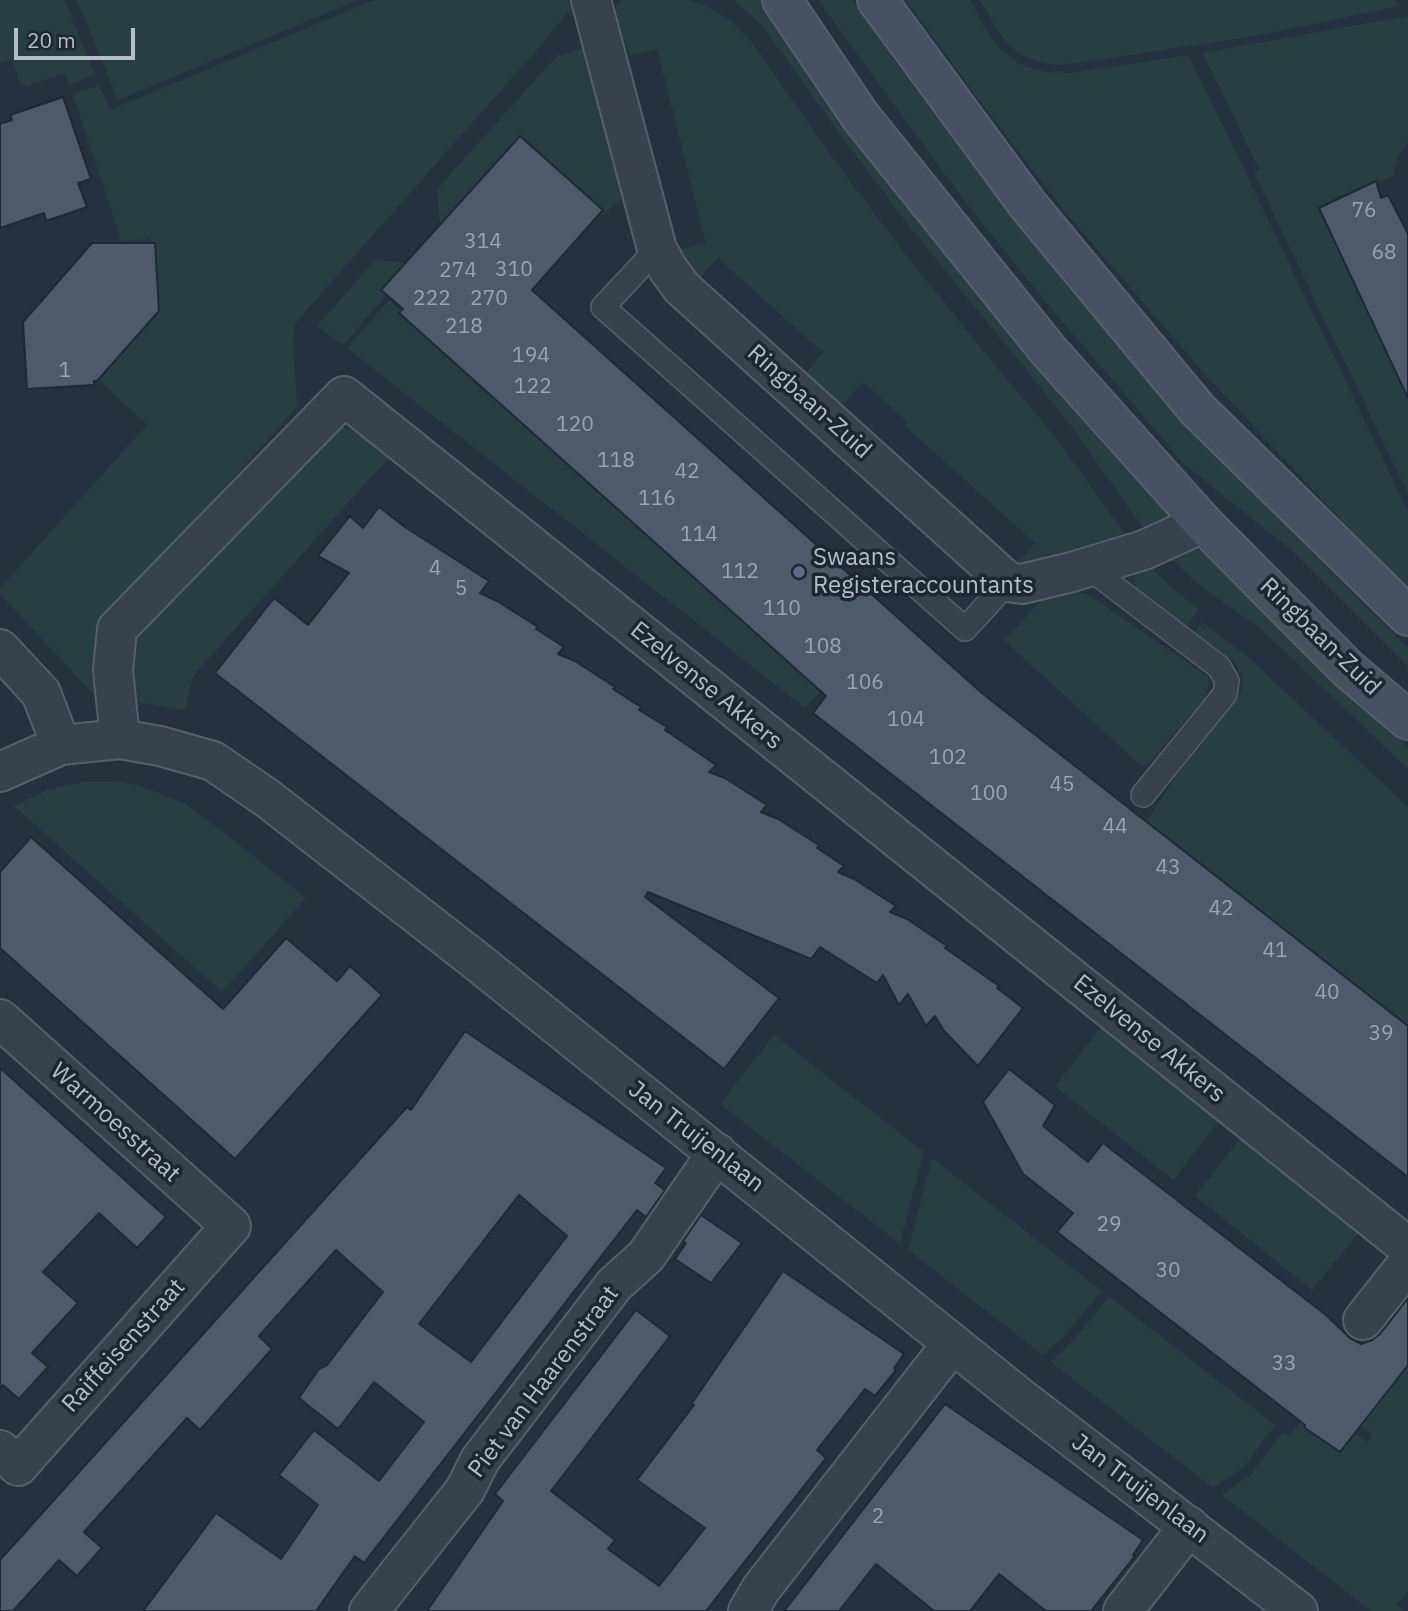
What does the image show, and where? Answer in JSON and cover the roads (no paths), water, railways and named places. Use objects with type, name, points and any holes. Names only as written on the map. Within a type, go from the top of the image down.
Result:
[{"type":"main road","name":"Ringbaan-Zuid","points":[[782,0],[861,117],[1048,350],[1203,523],[1348,669],[1408,720]]},
{"type":"main road","points":[[877,0],[1028,205],[1197,409],[1408,616]]},
{"type":"street","name":"Ringbaan-Zuid","points":[[591,0],[657,249],[668,269],[682,288],[1008,582]]},
{"type":"street","name":"Ezelvense Akkers","points":[[120,739],[113,670],[117,629],[344,396],[1408,1247]]},
{"type":"street","points":[[1008,582],[1022,584],[1088,567],[1143,550],[1203,523]]},
{"type":"street","points":[[0,649],[41,693],[61,745]]},
{"type":"street","name":"Jan Truijenlaan","points":[[0,772],[61,745],[120,739],[160,746],[213,761],[267,798],[717,1153],[952,1344],[1298,1611]]},
{"type":"street","name":"Warmoesstraat","points":[[0,1019],[230,1226]]},
{"type":"street","name":"Piet van Haarenstraat","points":[[369,1611],[465,1490],[480,1461],[614,1286],[646,1256],[717,1153]]},
{"type":"street","name":"Raiffeisenstraat","points":[[9,1458],[230,1226]]},
{"type":"street","points":[[1363,1320],[1408,1262]]},
{"type":"street","points":[[748,1611],[769,1579],[952,1344]]},
{"type":"street","points":[[1124,1611],[1189,1526]]},
{"type":"lane","points":[[657,249],[603,307],[965,629],[1008,582]]},
{"type":"lane","points":[[1088,567],[1219,667],[1227,681],[1225,694],[1143,795]]},
{"type":"place","name":"Swaans Registeraccountants","points":[[799,572]]}]
